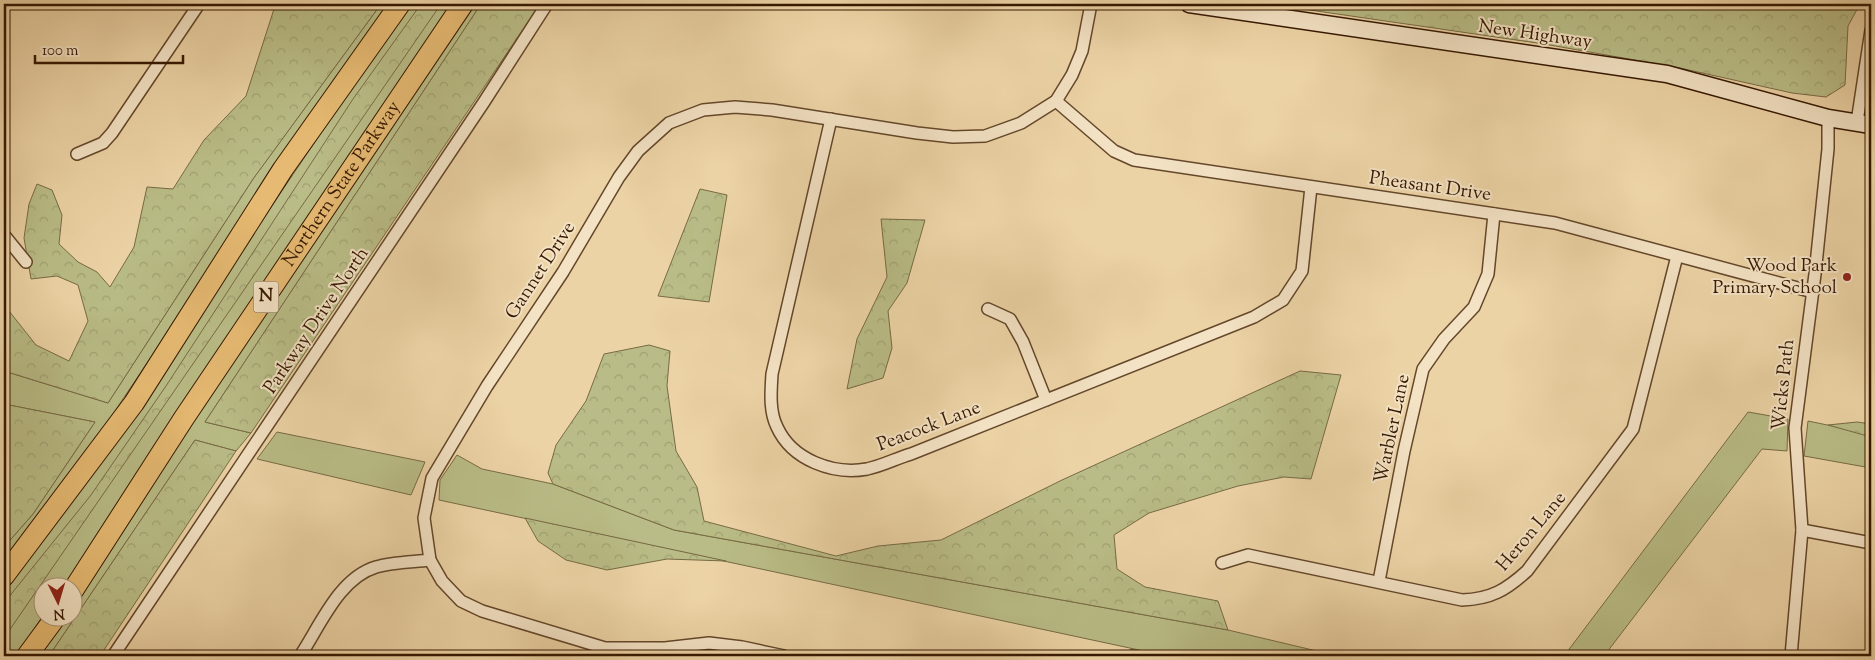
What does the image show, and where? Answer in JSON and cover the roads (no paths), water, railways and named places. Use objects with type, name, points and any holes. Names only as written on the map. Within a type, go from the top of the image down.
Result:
[{"type":"highway","points":[[4,576],[134,403],[283,168],[400,4]]},
{"type":"highway","name":"Northern State Parkway","points":[[81,578],[184,418],[463,4]]},
{"type":"highway","points":[[27,656],[48,628]]},
{"type":"street","points":[[76,154],[103,142],[112,132],[199,4]]},
{"type":"street","name":"Parkway Drive North","points":[[113,656],[474,118],[547,4]]},
{"type":"street","name":"Gannet Drive","points":[[784,656],[742,647],[709,643],[666,652],[605,648],[482,611],[461,600],[442,581],[430,560],[424,518],[432,478],[486,386],[563,272],[619,177],[638,151],[669,123],[703,110],[735,107],[831,119],[917,133],[953,137],[985,136],[1021,123],[1056,100],[1072,75],[1082,50],[1091,4]]},
{"type":"street","name":"New Highway","points":[[1189,4],[1667,74],[1828,118],[1864,124]]},
{"type":"street","points":[[1864,124],[1871,30]]},
{"type":"street","name":"Pheasant Drive","points":[[1056,100],[1114,151],[1134,160],[1555,223],[1813,292]]},
{"type":"street","name":"Wicks Path","points":[[1791,656],[1802,530],[1795,428],[1813,292],[1828,149],[1828,118]]},
{"type":"street","name":"Peacock Lane","points":[[831,119],[772,374],[771,400],[776,426],[791,448],[812,463],[845,471],[868,469],[1046,400],[1254,317],[1283,300],[1302,271],[1312,187]]},
{"type":"street","name":"Warbler Lane","points":[[1379,581],[1404,451],[1423,369],[1444,339],[1474,307],[1488,274],[1494,214]]},
{"type":"street","points":[[4,235],[26,262]]},
{"type":"street","name":"Heron Lane","points":[[1222,564],[1248,555],[1379,581],[1462,600],[1481,599],[1509,588],[1526,571],[1632,429],[1677,256]]},
{"type":"street","points":[[988,309],[1010,318],[1023,342],[1046,400]]},
{"type":"street","points":[[1802,530],[1871,543]]},
{"type":"street","points":[[300,656],[335,601],[356,576],[377,567],[430,560]]},
{"type":"place","name":"Wood Park Primary School","points":[[1847,277]]}]
